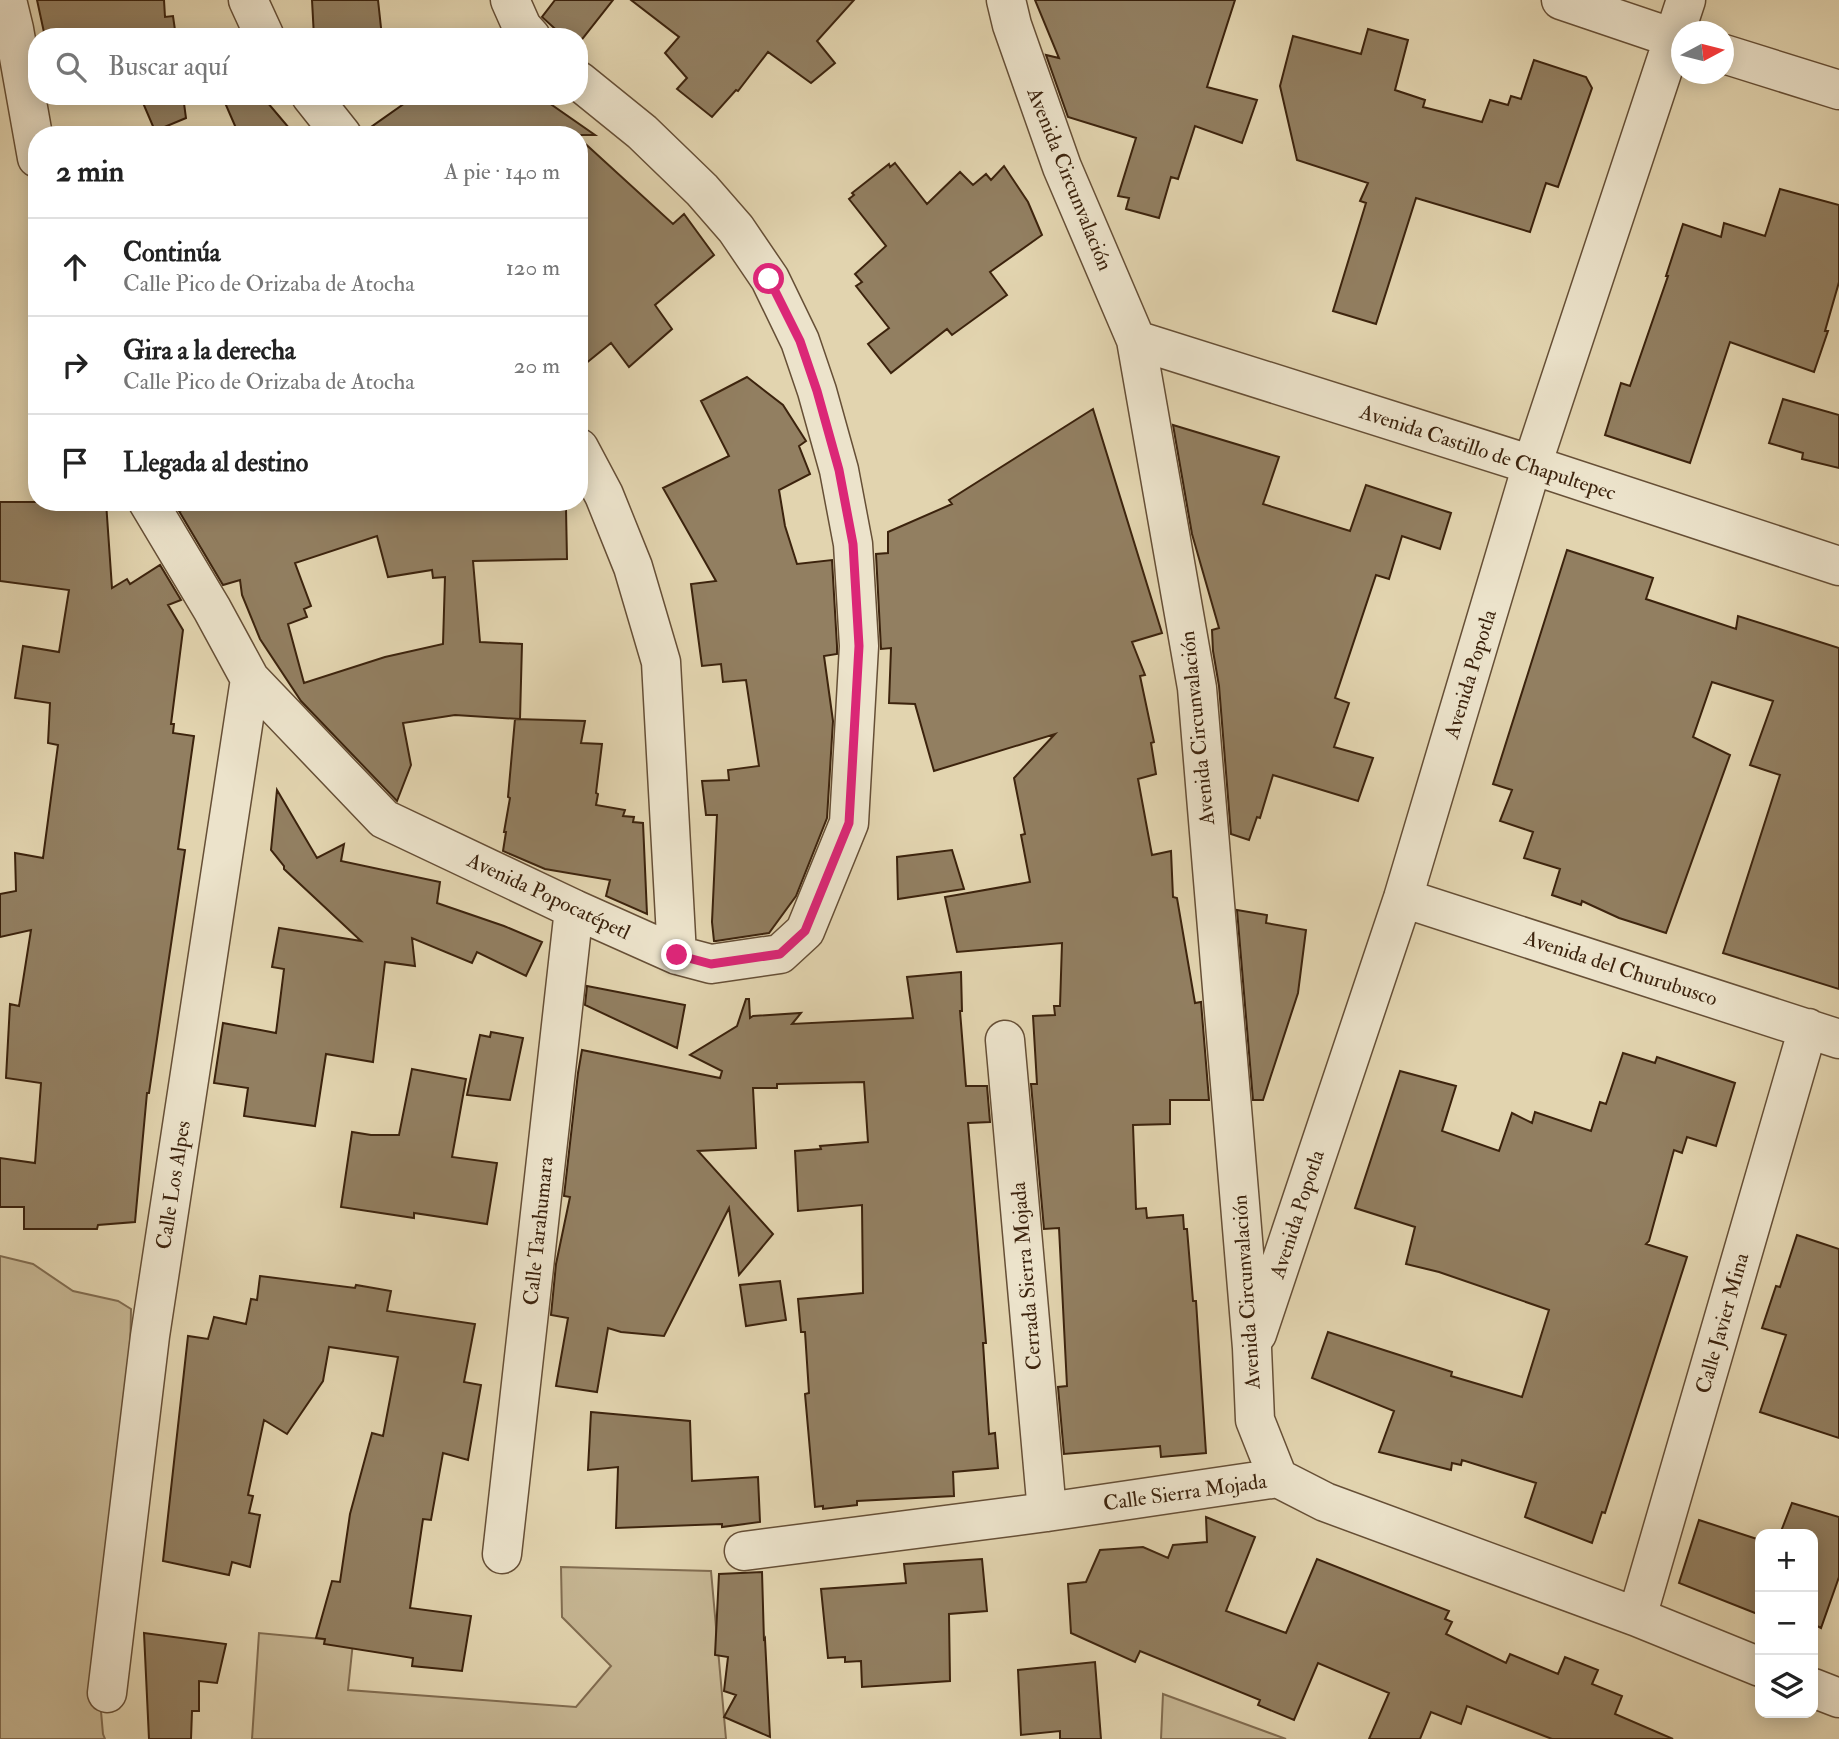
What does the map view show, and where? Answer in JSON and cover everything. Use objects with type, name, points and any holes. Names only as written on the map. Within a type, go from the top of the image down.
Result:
[{"type":"street","points":[[8,0],[31,126]]},
{"type":"street","points":[[248,0],[261,28]]},
{"type":"street","points":[[510,0],[523,28]]},
{"type":"street","name":"Avenida Circunvalación","points":[[1006,0],[1012,25],[1062,167],[1136,340],[1197,688],[1252,1349],[1255,1420],[1278,1478]]},
{"type":"street","points":[[1561,0],[1671,38]]},
{"type":"street","name":"Avenida Popotla","points":[[1682,21],[1686,0]]},
{"type":"street","points":[[1734,57],[1839,90]]},
{"type":"street","name":"Avenida Popotla","points":[[1252,1349],[1403,898],[1532,465],[1671,60]]},
{"type":"street","name":"Avenida Popocatépetl","points":[[153,511],[250,679],[384,819],[677,955],[711,964],[780,954],[805,931],[849,823],[859,646],[853,544],[839,470],[800,341],[769,279],[736,229],[702,190],[642,132],[588,88]]},
{"type":"street","points":[[318,105],[335,126]]},
{"type":"street","name":"Avenida Castillo de Chapultepec","points":[[1136,340],[1532,465],[1839,566]]},
{"type":"street","points":[[588,465],[604,495],[633,567],[662,662],[677,955]]},
{"type":"street","name":"Calle Los Alpes","points":[[107,1693],[150,1336],[250,679]]},
{"type":"street","name":"Avenida del Churubusco","points":[[1403,898],[1824,1034]]},
{"type":"street","name":"Calle Tarahumara","points":[[502,1554],[574,909]]},
{"type":"street","name":"Calle Javier Mina","points":[[1636,1617],[1824,1034]]},
{"type":"street","name":"Cerrada Sierra Mojada","points":[[1004,1041],[1048,1512]]},
{"type":"street","name":"Calle Sierra Mojada","points":[[744,1551],[1048,1512],[1278,1478],[1325,1502],[1636,1617],[1755,1665]]},
{"type":"street","points":[[1818,1690],[1839,1698]]},
{"type":"shaded area","points":[[0,1256],[33,1264],[73,1291],[118,1301],[131,1309],[128,1474],[100,1700],[105,1739],[0,1739]]},
{"type":"shaded area","points":[[561,1567],[711,1571],[726,1739],[252,1739],[259,1633],[353,1642],[348,1690],[576,1707],[611,1666],[562,1617]]},
{"type":"shaded area","points":[[1163,1694],[1286,1739],[1161,1739]]},
{"type":"building","points":[[37,0],[164,0],[165,17],[173,16],[175,28],[43,28]]},
{"type":"building","points":[[312,0],[378,0],[381,28],[314,28]]},
{"type":"building","points":[[555,0],[613,0],[588,32],[588,28],[554,28],[542,17]]},
{"type":"building","points":[[631,0],[854,0],[817,41],[835,63],[811,83],[768,52],[738,91],[736,90],[712,117],[677,89],[687,78],[665,53],[679,37]]},
{"type":"building","points":[[1035,0],[1235,0],[1207,87],[1257,100],[1242,143],[1195,126],[1178,179],[1171,177],[1159,218],[1126,209],[1129,198],[1118,196],[1136,138],[1068,117],[1046,55],[1059,58]]},
{"type":"building","points":[[1368,29],[1408,40],[1395,90],[1425,100],[1423,107],[1482,122],[1490,100],[1508,105],[1511,96],[1521,99],[1534,60],[1586,77],[1592,88],[1558,187],[1546,183],[1530,232],[1416,198],[1376,324],[1333,311],[1366,203],[1360,201],[1368,183],[1297,160],[1280,86],[1293,36],[1361,54]]},
{"type":"building","points":[[144,105],[184,105],[186,118],[167,126],[153,126]]},
{"type":"building","points":[[226,105],[270,105],[287,126],[235,126]]},
{"type":"building","points":[[402,105],[552,105],[582,126],[372,126]]},
{"type":"building","points":[[588,146],[673,224],[684,214],[714,255],[655,305],[672,329],[629,367],[611,343],[588,362]]},
{"type":"building","points":[[895,163],[927,204],[960,172],[973,185],[986,174],[991,180],[1004,166],[1028,202],[1042,235],[990,272],[1007,295],[952,335],[947,329],[891,373],[868,344],[889,328],[856,286],[862,282],[855,274],[886,246],[849,199],[854,195],[852,193],[889,164],[890,167]]},
{"type":"building","points":[[1780,189],[1839,205],[1839,282],[1825,331],[1828,331],[1814,372],[1730,342],[1690,463],[1605,435],[1621,383],[1630,386],[1683,224],[1721,237],[1724,223],[1765,236]]},
{"type":"building","points":[[747,377],[783,405],[806,441],[799,446],[810,474],[779,490],[785,526],[797,564],[832,560],[837,654],[824,656],[833,721],[827,818],[796,896],[769,933],[714,941],[712,922],[717,815],[706,815],[702,781],[729,780],[728,770],[759,766],[746,680],[723,682],[721,664],[702,666],[691,584],[716,581],[663,488],[729,456],[701,401]]},
{"type":"building","points":[[1783,399],[1839,415],[1839,468],[1802,459],[1803,453],[1769,443]]},
{"type":"building","points":[[1093,409],[1162,633],[1132,642],[1145,675],[1140,676],[1154,742],[1151,743],[1156,774],[1138,779],[1152,855],[1171,851],[1173,897],[1177,898],[1195,1003],[1201,1002],[1209,1100],[1170,1100],[1170,1124],[1133,1125],[1136,1209],[1146,1208],[1147,1218],[1183,1215],[1184,1229],[1187,1229],[1193,1301],[1196,1301],[1206,1453],[1161,1457],[1160,1446],[1064,1454],[1058,1387],[1067,1386],[1059,1228],[1044,1229],[1031,1084],[1037,1084],[1033,1016],[1055,1015],[1054,1006],[1060,1006],[1062,943],[957,952],[945,897],[1030,882],[1021,835],[1025,834],[1014,778],[1055,734],[934,771],[915,704],[889,703],[891,648],[881,649],[876,554],[888,553],[888,532],[952,504],[949,500]]},
{"type":"building","points":[[1173,425],[1279,457],[1263,504],[1350,531],[1366,485],[1451,513],[1440,549],[1402,536],[1389,579],[1376,575],[1335,698],[1349,703],[1334,747],[1373,758],[1358,801],[1273,775],[1260,818],[1257,817],[1249,840],[1231,834],[1219,686],[1213,651],[1212,630],[1219,628],[1192,534]]},
{"type":"building","points":[[0,502],[28,502],[28,511],[107,511],[112,588],[127,579],[130,584],[160,565],[181,600],[168,605],[183,630],[171,724],[174,724],[173,733],[194,736],[178,849],[185,850],[147,1093],[135,1222],[98,1225],[97,1229],[24,1229],[24,1207],[0,1207],[0,1158],[35,1163],[41,1083],[6,1078],[10,1004],[19,1006],[31,930],[0,937],[0,894],[16,891],[15,853],[43,858],[58,745],[48,743],[50,703],[15,698],[23,646],[59,652],[69,590],[0,581]]},
{"type":"building","points":[[179,511],[566,511],[567,559],[473,561],[480,642],[522,644],[520,719],[455,715],[403,723],[411,765],[397,801],[301,701],[260,639],[242,595],[240,580],[223,585]],"holes":[[[377,536],[388,577],[432,570],[433,578],[445,577],[443,644],[385,657],[304,683],[288,624],[307,617],[304,609],[311,606],[295,563]]]},
{"type":"building","points":[[1567,550],[1653,578],[1646,599],[1736,629],[1738,616],[1839,648],[1839,989],[1723,953],[1780,775],[1750,765],[1773,701],[1712,682],[1693,737],[1730,755],[1666,933],[1619,918],[1582,901],[1581,905],[1552,895],[1560,869],[1524,858],[1533,832],[1500,821],[1512,790],[1493,784]]},
{"type":"building","points":[[515,719],[585,721],[581,743],[602,744],[596,805],[625,810],[623,816],[634,817],[633,822],[643,823],[647,914],[606,896],[610,880],[545,869],[503,851],[510,798]]},
{"type":"building","points":[[277,790],[317,858],[344,844],[341,861],[440,882],[437,903],[542,942],[526,976],[477,952],[472,963],[412,938],[415,966],[385,962],[373,1062],[326,1054],[315,1126],[244,1116],[248,1088],[214,1083],[223,1023],[276,1033],[284,969],[272,967],[279,928],[361,941],[284,869],[271,850]]},
{"type":"building","points":[[952,850],[964,889],[898,899],[897,857]]},
{"type":"building","points":[[1237,910],[1267,915],[1266,923],[1306,930],[1298,993],[1263,1100],[1253,1100]]},
{"type":"building","points":[[961,972],[960,1011],[966,1086],[987,1086],[990,1122],[968,1123],[986,1343],[983,1343],[989,1434],[995,1433],[998,1468],[953,1472],[954,1496],[857,1501],[857,1505],[823,1509],[823,1506],[815,1507],[805,1394],[809,1393],[805,1332],[801,1332],[798,1299],[863,1293],[862,1205],[798,1211],[795,1151],[868,1142],[864,1082],[777,1084],[777,1088],[753,1088],[756,1148],[698,1151],[773,1234],[739,1275],[729,1208],[664,1336],[621,1332],[608,1328],[597,1392],[556,1386],[568,1318],[551,1315],[556,1264],[570,1197],[564,1196],[582,1050],[720,1078],[722,1071],[690,1055],[737,1026],[746,999],[749,999],[750,1018],[801,1013],[792,1024],[913,1018],[907,977]]},
{"type":"building","points":[[587,986],[685,1005],[677,1048],[585,1005]]},
{"type":"building","points":[[491,1032],[523,1038],[510,1100],[467,1095],[480,1035],[490,1037]]},
{"type":"building","points":[[1623,1053],[1655,1063],[1657,1057],[1735,1083],[1716,1146],[1687,1137],[1682,1153],[1674,1150],[1646,1244],[1687,1257],[1605,1513],[1602,1512],[1592,1543],[1525,1517],[1536,1483],[1462,1460],[1461,1465],[1452,1463],[1451,1470],[1379,1452],[1394,1411],[1312,1378],[1328,1332],[1452,1372],[1451,1376],[1522,1397],[1549,1310],[1439,1272],[1406,1264],[1415,1227],[1355,1208],[1400,1071],[1456,1086],[1442,1131],[1499,1151],[1512,1113],[1532,1123],[1535,1112],[1591,1131],[1600,1102],[1606,1104]]},
{"type":"building","points":[[412,1069],[466,1079],[452,1157],[497,1163],[487,1224],[414,1213],[414,1218],[341,1207],[352,1132],[399,1135]]},
{"type":"building","points":[[1797,1235],[1839,1249],[1839,1438],[1760,1412],[1786,1335],[1762,1328],[1776,1286],[1780,1287]]},
{"type":"building","points":[[260,1276],[391,1291],[387,1311],[475,1324],[464,1382],[481,1385],[468,1460],[443,1453],[431,1520],[423,1519],[410,1608],[471,1616],[462,1671],[412,1666],[413,1658],[324,1644],[325,1639],[316,1638],[332,1581],[340,1582],[350,1514],[372,1433],[383,1436],[398,1357],[329,1347],[323,1381],[287,1434],[264,1420],[248,1495],[253,1496],[249,1513],[260,1515],[250,1567],[232,1562],[229,1575],[163,1561],[188,1336],[208,1339],[214,1317],[246,1324],[251,1299],[257,1300]]},
{"type":"building","points":[[780,1281],[786,1320],[746,1326],[740,1285]]},
{"type":"building","points":[[591,1412],[690,1421],[692,1481],[758,1477],[760,1522],[722,1527],[722,1524],[616,1528],[618,1467],[588,1470]]},
{"type":"building","points":[[1792,1503],[1839,1517],[1839,1577],[1821,1628],[1818,1626],[1818,1529],[1782,1529]]},
{"type":"building","points":[[1206,1517],[1255,1537],[1226,1611],[1286,1633],[1317,1559],[1449,1611],[1445,1619],[1452,1622],[1446,1634],[1506,1663],[1510,1654],[1558,1674],[1565,1657],[1598,1670],[1592,1684],[1622,1696],[1615,1714],[1673,1739],[1552,1739],[1467,1706],[1461,1724],[1431,1712],[1420,1739],[1369,1739],[1389,1693],[1318,1663],[1294,1720],[1258,1705],[1260,1700],[1140,1651],[1135,1662],[1071,1633],[1068,1584],[1086,1582],[1100,1550],[1143,1547],[1168,1558],[1173,1545],[1207,1542]]},
{"type":"building","points":[[1699,1520],[1755,1538],[1755,1613],[1679,1583]]},
{"type":"building","points":[[982,1559],[987,1611],[949,1614],[950,1681],[862,1687],[861,1661],[845,1662],[845,1657],[828,1658],[821,1589],[906,1583],[904,1564]]},
{"type":"building","points":[[762,1572],[770,1737],[724,1717],[736,1695],[724,1691],[728,1657],[715,1655],[719,1574]]},
{"type":"building","points":[[144,1633],[226,1644],[217,1683],[199,1681],[199,1711],[192,1711],[191,1739],[149,1739]]},
{"type":"building","points":[[1095,1662],[1101,1739],[1060,1739],[1060,1731],[1021,1735],[1018,1670]]},
{"type":"route","points":[[677,955],[711,964],[780,954],[805,931],[849,823],[859,646],[853,544],[839,470],[817,391],[800,341],[769,279]]}]
